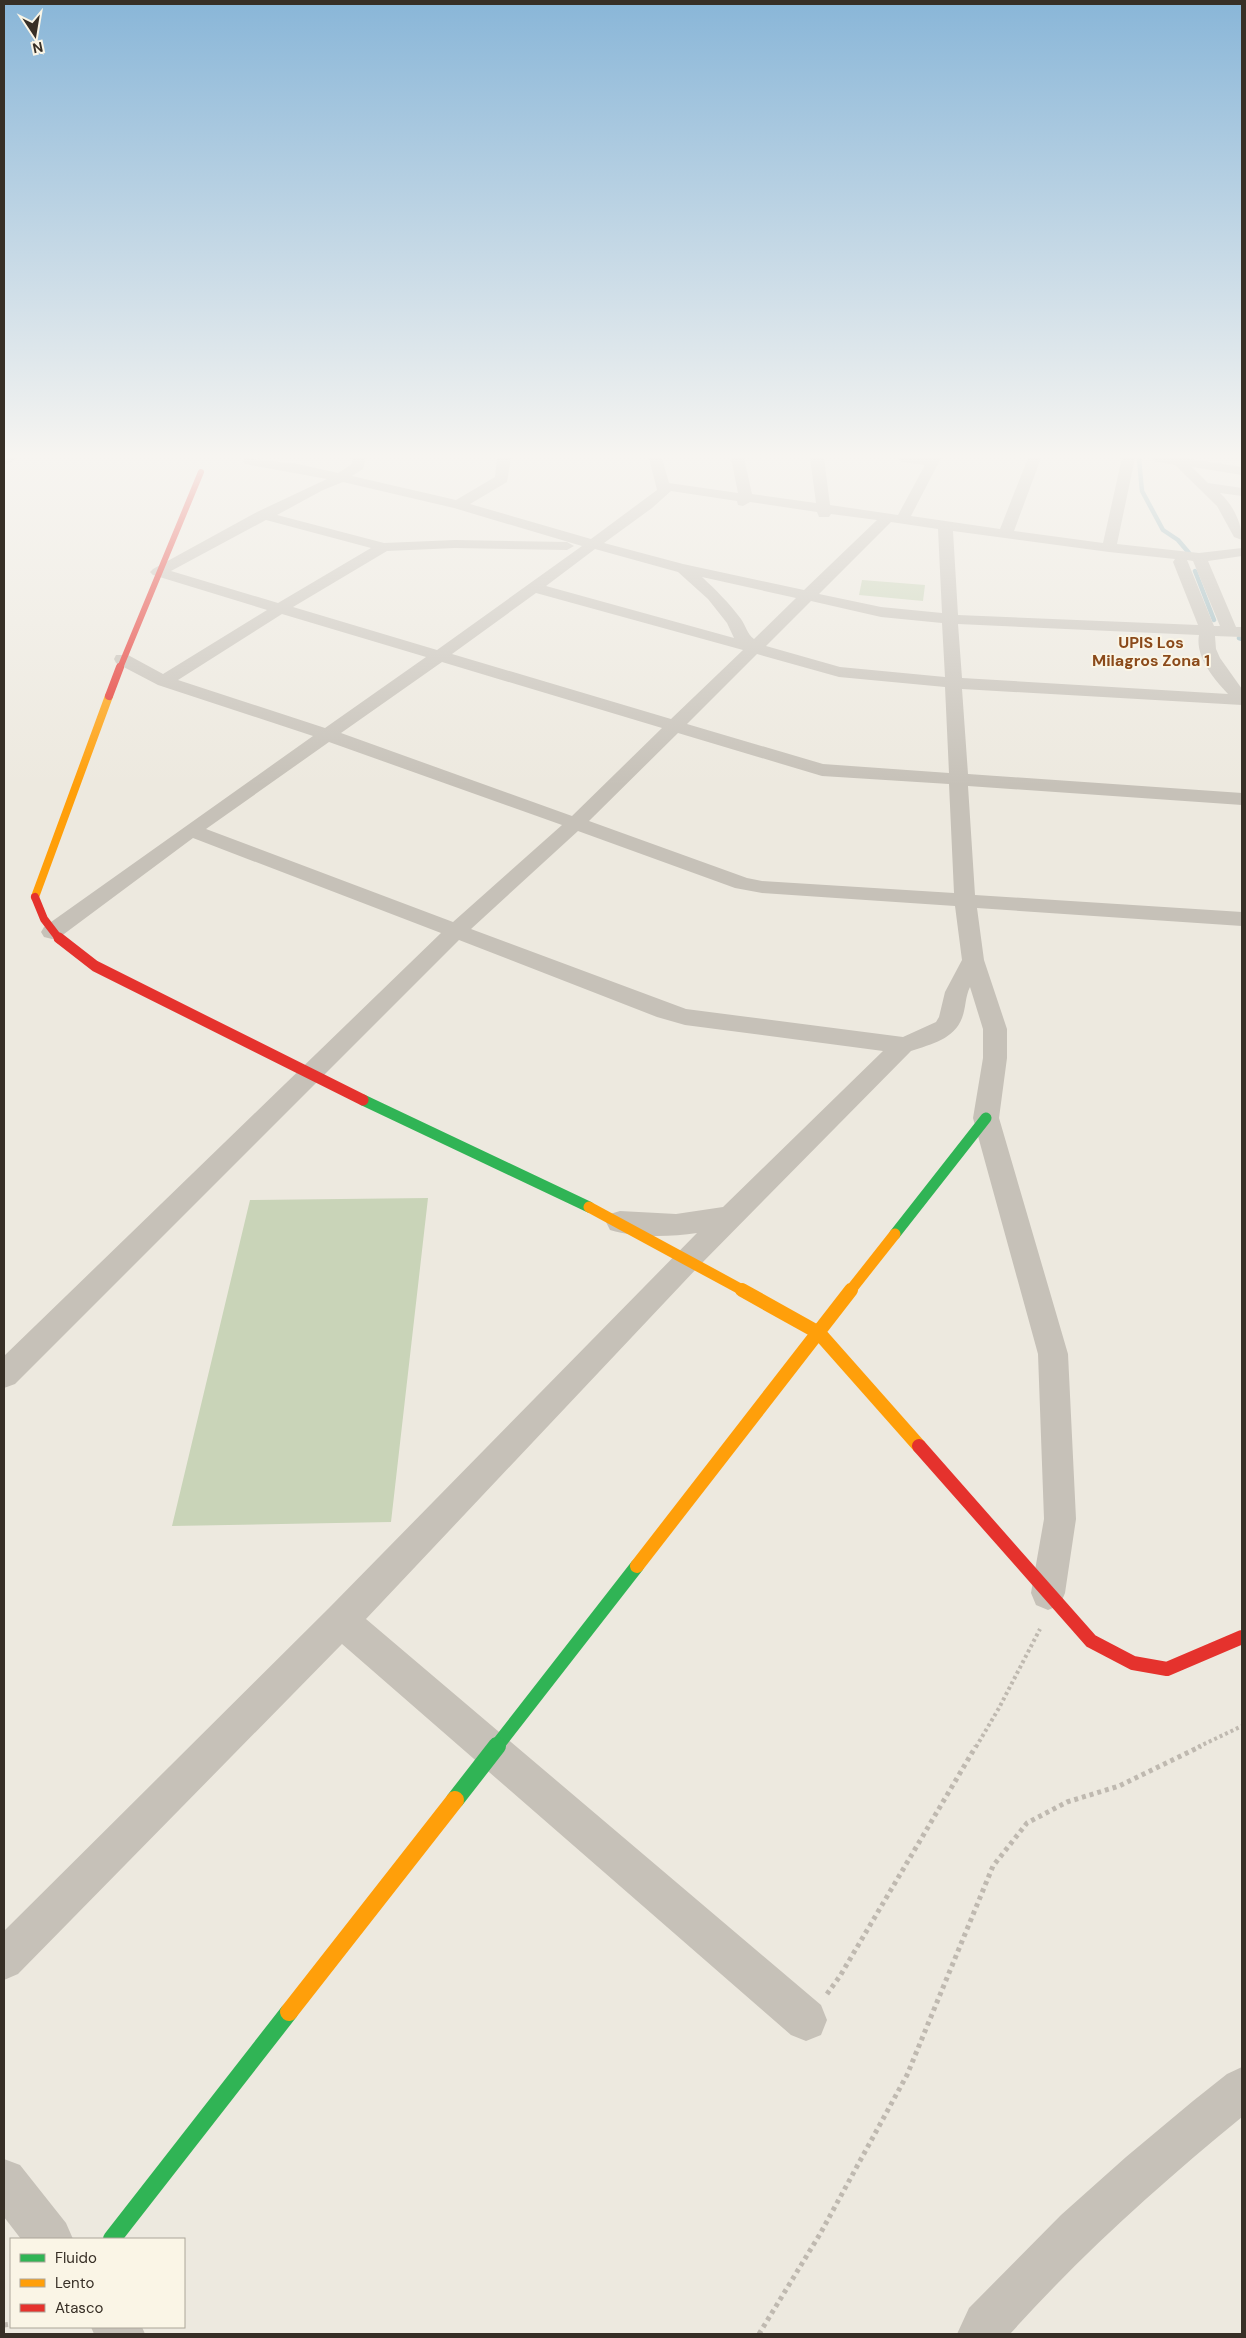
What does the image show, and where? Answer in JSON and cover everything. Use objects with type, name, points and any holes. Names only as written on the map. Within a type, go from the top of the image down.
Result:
[{"type":"street","points":[[160,567],[122,659],[35,898],[38,915],[52,932],[70,949],[95,966],[309,1074],[620,1222],[819,1333],[1091,1641],[1133,1663],[1167,1669],[1242,1637]]},
{"type":"street","points":[[158,572],[167,567]]},
{"type":"street","points":[[164,681],[280,608],[350,567]]},
{"type":"street","points":[[52,932],[191,830],[439,656],[534,587],[558,567]]},
{"type":"street","points":[[679,567],[881,612],[950,619],[1236,631],[1204,567]]},
{"type":"street","points":[[4,1375],[456,931],[576,822],[673,726],[756,648],[807,595],[838,567]]},
{"type":"street","points":[[947,567],[965,900],[973,960],[996,1029],[995,1058],[986,1118],[1052,1354],[1060,1519],[1048,1593]]},
{"type":"street","points":[[1183,567],[1208,631],[1205,639],[1209,652],[1227,684],[1242,699]]},
{"type":"street","points":[[682,568],[714,596],[735,622],[743,639],[756,648]]},
{"type":"street","points":[[158,572],[822,770],[1242,798]]},
{"type":"street","points":[[534,587],[839,672],[953,682],[1242,699]]},
{"type":"street","points":[[122,659],[164,681],[328,735],[576,822],[742,883],[762,887],[1242,919]]},
{"type":"street","points":[[191,830],[685,1017],[903,1045],[925,1038],[945,1028],[951,1017],[956,992],[973,960]]},
{"type":"street","points":[[4,1960],[341,1620],[730,1217],[903,1045]]},
{"type":"street","points":[[113,2238],[986,1118]]},
{"type":"street","points":[[620,1222],[676,1225],[730,1217]]},
{"type":"street","points":[[341,1620],[806,2020]]},
{"type":"street","points":[[981,2334],[986,2325],[1033,2273],[1160,2157],[1242,2089]]},
{"type":"street","points":[[4,2181],[49,2238]]},
{"type":"path","points":[[806,2020],[840,1976],[999,1708],[1042,1626],[1048,1593]]},
{"type":"path","points":[[759,2334],[820,2234],[907,2075],[993,1866],[1027,1823],[1067,1802],[1119,1786],[1242,1726]]},
{"type":"green space","points":[[862,580],[925,585],[923,601],[859,595]]},
{"type":"green space","points":[[428,1198],[391,1522],[172,1526],[250,1200]]},
{"type":"waterway","points":[[1195,571],[1214,620]]},
{"type":"traffic: fast","points":[[363,1100],[589,1207]]},
{"type":"traffic: fast","points":[[895,1234],[986,1118]]},
{"type":"traffic: fast","points":[[455,1800],[637,1566]]},
{"type":"traffic: fast","points":[[113,2238],[289,2012]]},
{"type":"traffic: slow","points":[[35,897],[109,696]]},
{"type":"traffic: slow","points":[[589,1207],[620,1222],[819,1333],[919,1446]]},
{"type":"traffic: slow","points":[[637,1566],[895,1234]]},
{"type":"traffic: slow","points":[[289,2012],[455,1800]]},
{"type":"traffic: jam","points":[[109,696],[160,567]]},
{"type":"traffic: jam","points":[[35,897],[50,929],[66,945],[95,966],[363,1100]]},
{"type":"traffic: jam","points":[[919,1446],[1091,1641],[1133,1663],[1167,1669],[1242,1637]]},
{"type":"district","name":"UPIS Los Milagros Zona 1","points":[[1151,651]]}]
